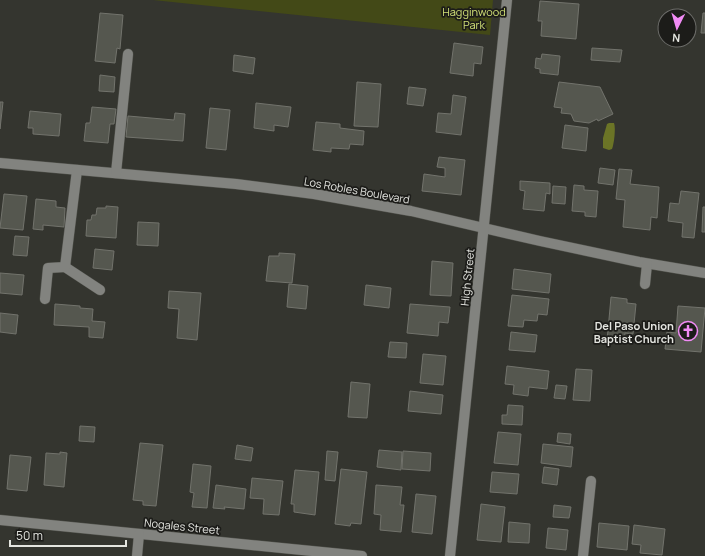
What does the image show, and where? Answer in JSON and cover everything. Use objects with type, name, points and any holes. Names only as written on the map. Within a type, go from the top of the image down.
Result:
[{"type":"street","name":"High Street","points":[[450,556],[507,0]]},
{"type":"street","points":[[116,173],[128,54]]},
{"type":"street","name":"Los Robles Boulevard","points":[[0,163],[236,184],[310,194],[411,211],[547,243],[647,264],[705,273]]},
{"type":"street","points":[[65,267],[77,170]]},
{"type":"street","points":[[645,284],[647,264]]},
{"type":"street","points":[[45,299],[48,268],[65,267],[100,290]]},
{"type":"street","points":[[583,556],[591,481]]},
{"type":"street","name":"Nogales Street","points":[[0,520],[362,556]]},
{"type":"street","points":[[137,556],[139,534]]},
{"type":"green space","name":"Hagginwood Park","points":[[153,0],[493,0],[490,35]]},
{"type":"shaded area","points":[[614,123],[615,128],[613,147],[609,150],[603,148],[603,138],[607,124]]},
{"type":"building","points":[[540,1],[579,4],[576,39],[541,36],[542,21],[538,21]]},
{"type":"building","points":[[100,13],[123,15],[120,49],[117,48],[115,63],[95,61]]},
{"type":"building","points":[[703,13],[705,13],[705,33],[701,33]]},
{"type":"building","points":[[454,43],[483,47],[481,64],[474,63],[473,76],[450,73]]},
{"type":"building","points":[[592,48],[622,50],[620,62],[591,60]]},
{"type":"building","points":[[542,54],[560,56],[558,75],[540,73],[540,69],[535,68],[536,58],[541,59]]},
{"type":"building","points":[[234,55],[255,58],[253,74],[233,71]]},
{"type":"building","points":[[100,75],[115,77],[114,92],[99,91]]},
{"type":"building","points":[[357,82],[381,84],[378,127],[354,126]]},
{"type":"building","points":[[559,82],[600,87],[613,114],[598,121],[597,119],[589,123],[574,121],[571,114],[561,113],[562,108],[554,107]]},
{"type":"building","points":[[409,87],[426,89],[423,106],[407,104]]},
{"type":"building","points":[[453,95],[466,97],[461,135],[436,132],[438,113],[451,114]]},
{"type":"building","points":[[0,102],[3,102],[0,129]]},
{"type":"building","points":[[256,103],[291,107],[288,127],[274,125],[274,131],[254,128]]},
{"type":"building","points":[[92,107],[116,109],[114,124],[110,124],[108,143],[84,141],[86,123],[90,123]]},
{"type":"building","points":[[210,108],[230,110],[226,150],[206,148]]},
{"type":"building","points":[[30,111],[61,114],[59,136],[33,134],[33,128],[28,128]]},
{"type":"building","points":[[175,113],[185,114],[183,141],[126,137],[128,116],[174,120]]},
{"type":"building","points":[[316,122],[340,124],[340,128],[364,131],[363,145],[350,144],[349,149],[331,148],[331,152],[313,150]]},
{"type":"building","points":[[565,125],[588,128],[586,151],[562,148]]},
{"type":"building","points":[[439,157],[465,160],[461,195],[422,191],[424,174],[445,177],[445,168],[437,167]]},
{"type":"building","points":[[600,168],[615,170],[613,185],[598,183]]},
{"type":"building","points":[[619,169],[632,170],[630,184],[659,187],[657,218],[651,217],[650,230],[623,227],[625,200],[616,199]]},
{"type":"building","points":[[520,181],[550,183],[550,194],[546,193],[544,211],[523,209],[525,191],[520,190]]},
{"type":"building","points":[[574,185],[584,186],[584,190],[598,191],[596,217],[585,216],[585,212],[572,211]]},
{"type":"building","points":[[553,186],[566,187],[565,204],[552,203]]},
{"type":"building","points":[[681,191],[699,193],[694,238],[682,237],[683,223],[668,221],[670,203],[679,204]]},
{"type":"building","points":[[4,194],[27,196],[23,230],[0,228]]},
{"type":"building","points":[[36,199],[56,201],[56,207],[65,208],[64,227],[43,225],[43,230],[33,229]]},
{"type":"building","points":[[106,206],[118,207],[116,238],[86,236],[87,220],[91,220],[92,215],[96,215],[97,208],[106,208]]},
{"type":"building","points":[[703,207],[705,207],[705,232],[702,232]]},
{"type":"building","points":[[138,222],[159,223],[158,246],[137,245]]},
{"type":"building","points":[[15,236],[29,237],[27,256],[13,255]]},
{"type":"building","points":[[95,249],[114,251],[112,270],[93,268]]},
{"type":"building","points":[[279,253],[295,254],[292,283],[266,281],[269,256],[279,256]]},
{"type":"building","points":[[432,261],[453,263],[451,296],[430,295]]},
{"type":"building","points":[[514,269],[551,274],[549,293],[512,289]]},
{"type":"building","points":[[0,273],[24,275],[22,295],[0,293]]},
{"type":"building","points":[[289,284],[308,286],[306,309],[287,307]]},
{"type":"building","points":[[366,285],[391,288],[389,308],[364,305]]},
{"type":"building","points":[[169,291],[201,293],[197,340],[177,338],[179,309],[168,308]]},
{"type":"building","points":[[512,295],[549,299],[547,315],[538,314],[537,321],[524,320],[523,327],[508,326]]},
{"type":"building","points":[[611,297],[627,299],[627,303],[636,304],[633,334],[625,333],[624,343],[607,341]]},
{"type":"building","points":[[55,304],[80,306],[80,308],[93,309],[92,321],[105,322],[103,338],[89,337],[89,327],[54,325]]},
{"type":"building","points":[[410,304],[450,307],[448,323],[439,322],[438,336],[407,333]]},
{"type":"building","points":[[678,306],[705,308],[701,352],[665,349],[667,332],[676,333]]},
{"type":"building","points":[[0,313],[18,315],[16,334],[0,332]]},
{"type":"building","points":[[511,332],[537,335],[535,352],[509,350]]},
{"type":"building","points":[[390,342],[407,343],[406,358],[388,357]]},
{"type":"building","points":[[423,354],[446,356],[443,385],[420,383]]},
{"type":"building","points":[[507,366],[549,371],[547,389],[529,387],[528,396],[513,394],[514,385],[505,384]]},
{"type":"building","points":[[576,369],[592,370],[590,401],[573,400]]},
{"type":"building","points":[[351,382],[370,384],[367,418],[348,417]]},
{"type":"building","points":[[556,385],[567,386],[565,399],[554,398]]},
{"type":"building","points":[[410,391],[443,395],[441,414],[408,411]]},
{"type":"building","points":[[508,405],[523,406],[522,425],[502,424],[502,415],[507,415]]},
{"type":"building","points":[[80,426],[95,427],[94,442],[79,441]]},
{"type":"building","points":[[498,432],[521,434],[518,465],[494,463]]},
{"type":"building","points":[[558,433],[571,434],[570,444],[557,442]]},
{"type":"building","points":[[140,443],[163,445],[156,506],[143,505],[143,501],[133,500]]},
{"type":"building","points":[[543,444],[573,447],[571,467],[541,463]]},
{"type":"building","points":[[237,445],[253,448],[251,461],[235,459]]},
{"type":"building","points":[[379,450],[402,452],[401,470],[377,467]]},
{"type":"building","points":[[327,451],[338,452],[335,481],[325,480]]},
{"type":"building","points":[[403,451],[431,453],[430,471],[402,469]]},
{"type":"building","points":[[60,452],[67,453],[64,487],[44,485],[46,453],[60,454]]},
{"type":"building","points":[[10,455],[31,457],[27,491],[7,489]]},
{"type":"building","points":[[193,464],[211,466],[207,508],[192,507],[194,493],[190,492]]},
{"type":"building","points":[[544,467],[559,469],[557,485],[542,483]]},
{"type":"building","points":[[341,469],[367,472],[361,524],[351,523],[350,526],[335,524]]},
{"type":"building","points":[[295,470],[319,472],[315,515],[294,512],[294,504],[291,504]]},
{"type":"building","points":[[492,472],[519,474],[517,494],[490,492]]},
{"type":"building","points":[[252,478],[283,481],[279,515],[263,514],[264,499],[250,498]]},
{"type":"building","points":[[216,485],[246,489],[244,509],[224,507],[225,509],[213,508]]},
{"type":"building","points":[[376,485],[402,487],[400,505],[404,505],[401,532],[380,530],[381,515],[374,514]]},
{"type":"building","points":[[416,494],[436,496],[432,534],[412,532]]},
{"type":"building","points":[[481,504],[505,507],[501,542],[477,540]]},
{"type":"building","points":[[554,505],[571,507],[569,518],[553,517]]},
{"type":"building","points":[[509,522],[530,524],[529,543],[508,542]]},
{"type":"building","points":[[599,523],[629,526],[627,550],[597,547]]},
{"type":"building","points":[[634,525],[665,529],[662,555],[640,553],[641,545],[632,544]]},
{"type":"building","points":[[548,528],[568,530],[566,550],[546,548]]},
{"type":"place","name":"Del Paso Union Baptist Church","points":[[688,331]]}]
